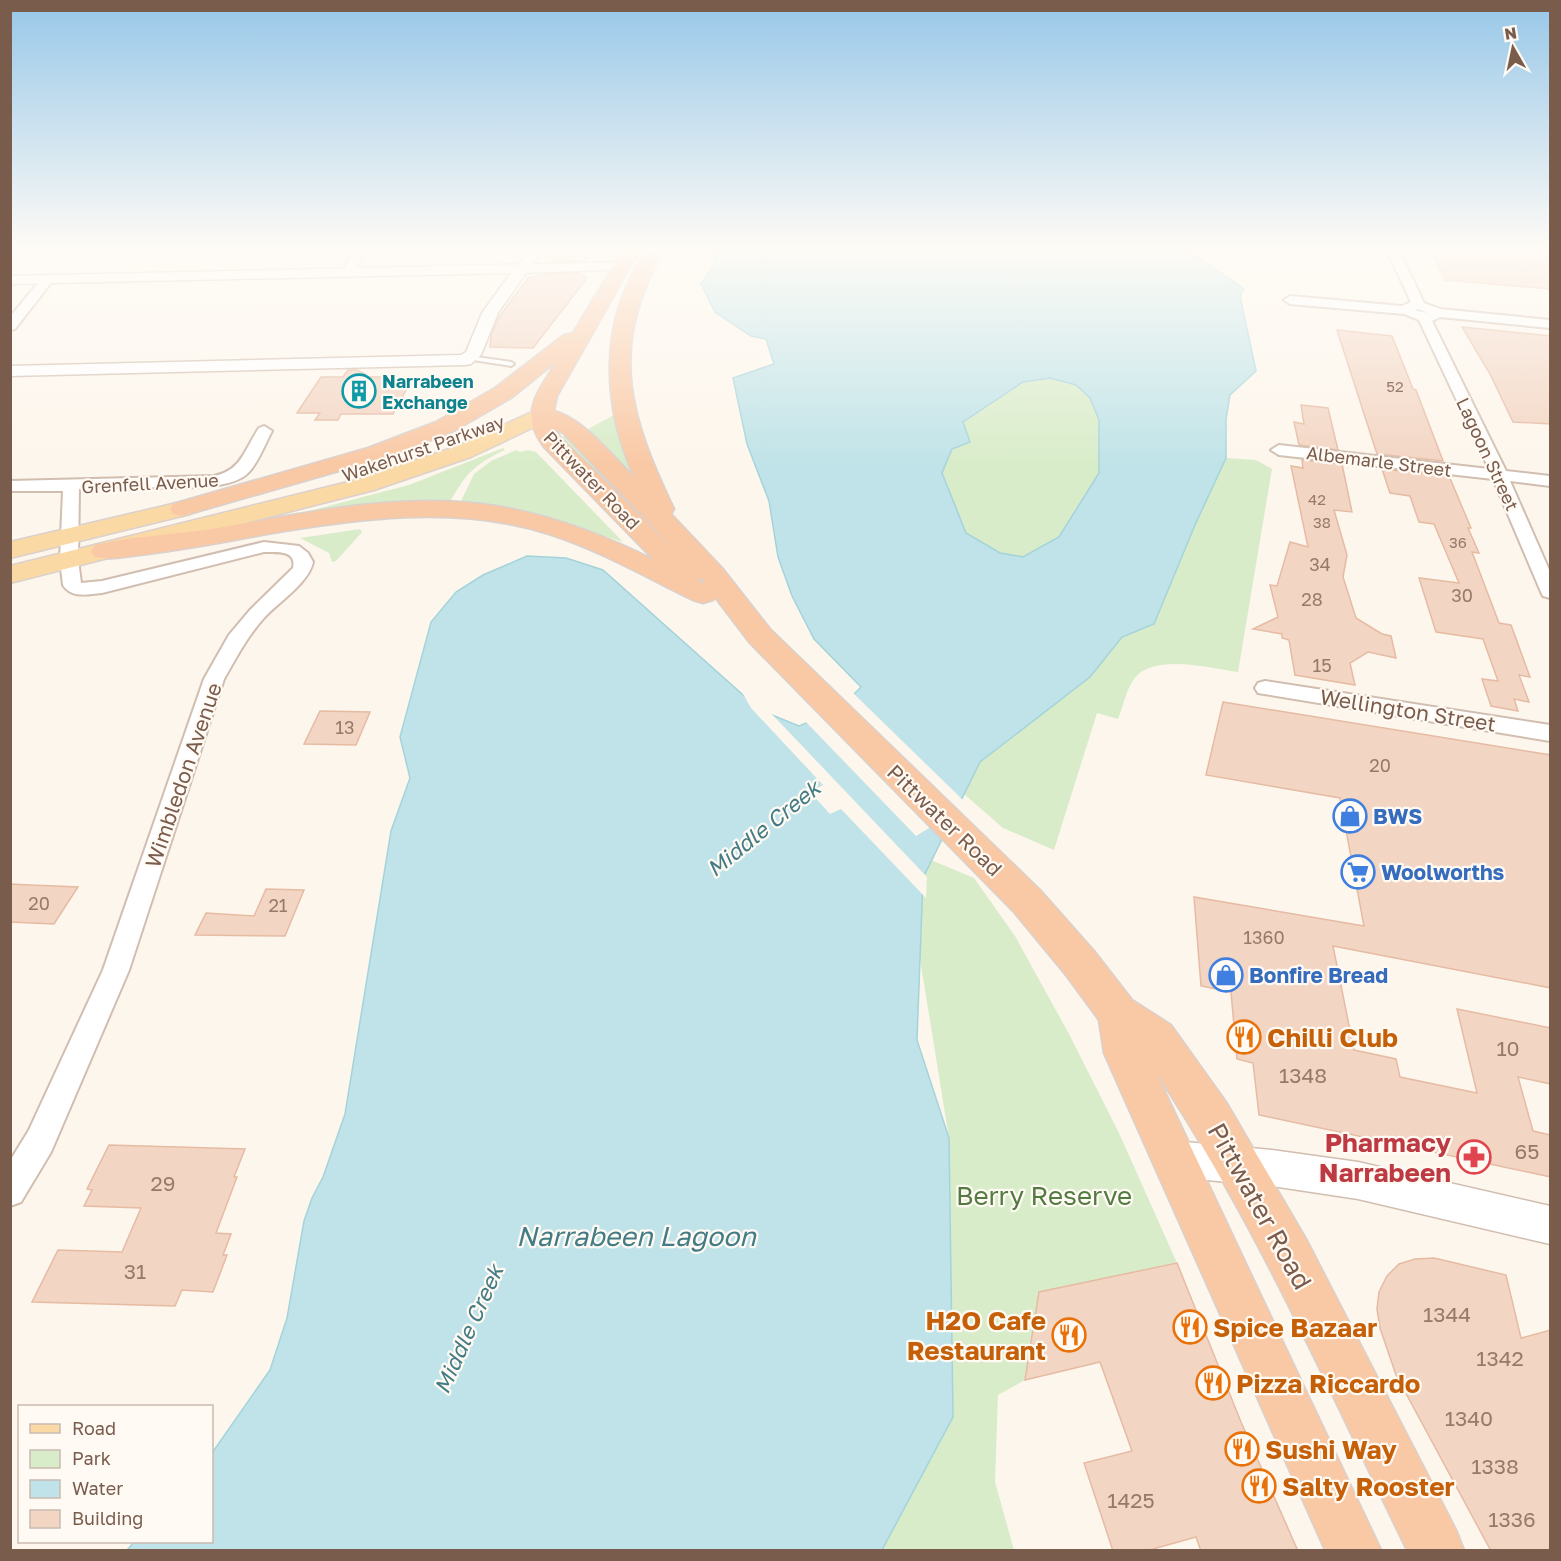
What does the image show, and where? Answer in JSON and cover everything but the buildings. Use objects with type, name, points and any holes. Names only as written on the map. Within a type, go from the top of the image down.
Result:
[{"type":"highway","name":"Pittwater Road","points":[[600,321],[595,334],[546,396],[541,415],[541,427],[552,442],[703,594],[760,636]]},
{"type":"highway","points":[[182,509],[376,453],[444,427],[477,410],[595,334],[609,321]]},
{"type":"highway","name":"Pittwater Road","points":[[625,321],[620,354],[624,410],[639,462],[670,527]]},
{"type":"highway","points":[[541,415],[577,383]]},
{"type":"highway","name":"Pittwater Road","points":[[541,415],[555,418],[572,429],[670,527],[712,574],[760,636],[1027,901],[1080,963],[1118,1013],[1157,1039],[1212,1118],[1289,1256],[1437,1551]]},
{"type":"highway","points":[[104,551],[148,548],[272,524],[352,513],[401,510],[475,511],[537,522],[575,534],[703,594]]},
{"type":"highway","name":"Pittwater Road","points":[[1118,1013],[1125,1053],[1353,1551]]},
{"type":"main road","name":"Wakehurst Parkway","points":[[10,574],[70,547],[182,509],[267,495],[334,478],[393,460],[504,419],[541,415]]},
{"type":"main road","name":"Wakehurst Parkway","points":[[10,550],[70,547],[104,551],[365,485],[463,452],[541,415]]},
{"type":"street","points":[[10,371],[448,361],[469,358],[473,355],[487,321]]},
{"type":"street","name":"Lagoon Street","points":[[1426,321],[1551,592]]},
{"type":"street","points":[[1519,321],[1551,324]]},
{"type":"street","name":"Grenfell Avenue","points":[[10,486],[42,484],[71,488],[84,483],[214,481],[233,477],[243,469],[264,431]]},
{"type":"street","name":"Albemarle Street","points":[[1279,450],[1551,481]]},
{"type":"street","name":"Wimbledon Avenue","points":[[10,1191],[40,1141],[116,970],[214,679],[236,640],[257,614],[302,570],[305,563],[304,557],[298,551],[277,546],[264,547],[89,590],[78,589],[72,585],[71,488]]},
{"type":"street","name":"Wellington Street","points":[[1265,687],[1551,733]]},
{"type":"street","points":[[1174,1160],[1238,1164],[1328,1176],[1399,1189],[1551,1225]]},
{"type":"lane","points":[[469,358],[511,364]]},
{"type":"green space","points":[[1050,378],[1076,385],[1090,398],[1099,420],[1099,473],[1059,537],[1023,557],[1000,553],[966,533],[942,472],[962,422],[1023,382]]},
{"type":"green space","points":[[614,415],[626,457],[639,485],[588,429]]},
{"type":"green space","points":[[565,436],[652,523],[648,525],[560,438]]},
{"type":"green space","points":[[503,448],[505,450],[472,470],[450,502],[286,517],[409,485]]},
{"type":"green space","points":[[516,450],[536,452],[623,542],[559,522],[459,505],[474,474],[491,461]]},
{"type":"green space","points":[[1226,458],[1256,460],[1272,469],[1238,672],[1183,664],[1154,666],[1143,671],[1131,683],[1118,719],[1097,713],[1054,850],[1003,828],[964,794],[980,762],[1090,677],[1122,637],[1154,624]]},
{"type":"green space","points":[[360,529],[362,532],[336,561],[332,562],[329,553],[300,538]]},
{"type":"green space","name":"Berry Reserve","points":[[931,860],[974,878],[1015,936],[1069,1034],[1119,1133],[1177,1263],[1039,1292],[1025,1380],[998,1395],[995,1482],[1014,1550],[882,1550],[953,1417],[949,1138],[920,959],[923,878]]},
{"type":"water","name":"Narrabeen Lagoon","points":[[728,321],[1245,321],[1256,371],[1230,395],[1226,419],[1226,458],[1154,624],[1122,637],[1090,677],[980,762],[923,878],[917,1040],[949,1138],[953,1417],[882,1550],[127,1550],[133,1543],[213,1543],[213,1452],[270,1370],[287,1318],[304,1221],[323,1177],[345,1114],[391,831],[410,778],[400,737],[431,622],[456,592],[483,575],[527,556],[566,558],[603,570],[760,710],[799,726],[837,711],[861,687],[814,639],[792,596],[778,557],[769,501],[747,444],[733,378],[774,364],[766,339],[751,336]],"holes":[[[1050,378],[1076,385],[1090,398],[1099,420],[1099,473],[1059,537],[1023,557],[1000,553],[966,533],[942,473],[952,449],[970,442],[963,422],[1023,382]]]},
{"type":"pier","points":[[739,687],[767,709],[927,877],[926,898],[841,809],[830,814],[810,792],[823,785],[751,708]]},
{"type":"pier","points":[[852,692],[964,801],[959,810],[916,836],[805,721],[835,709]]},
{"type":"place","name":"Narrabeen Exchange","points":[[359,391]]},
{"type":"place","name":"BWS","points":[[1350,816]]},
{"type":"place","name":"Woolworths","points":[[1358,872]]},
{"type":"place","name":"Bonfire Bread","points":[[1226,975]]},
{"type":"place","name":"Chilli Club","points":[[1244,1037]]},
{"type":"place","name":"Pharmacy Narrabeen","points":[[1474,1157]]},
{"type":"place","name":"Spice Bazaar","points":[[1190,1327]]},
{"type":"place","name":"H2O Cafe Restaurant","points":[[1069,1335]]},
{"type":"place","name":"Pizza Riccardo","points":[[1213,1383]]},
{"type":"place","name":"Sushi Way","points":[[1242,1449]]},
{"type":"place","name":"Salty Rooster","points":[[1259,1486]]},
{"type":"water label","name":"Middle Creek","points":[[763,828]]},
{"type":"water label","name":"Middle Creek","points":[[468,1329]]}]
